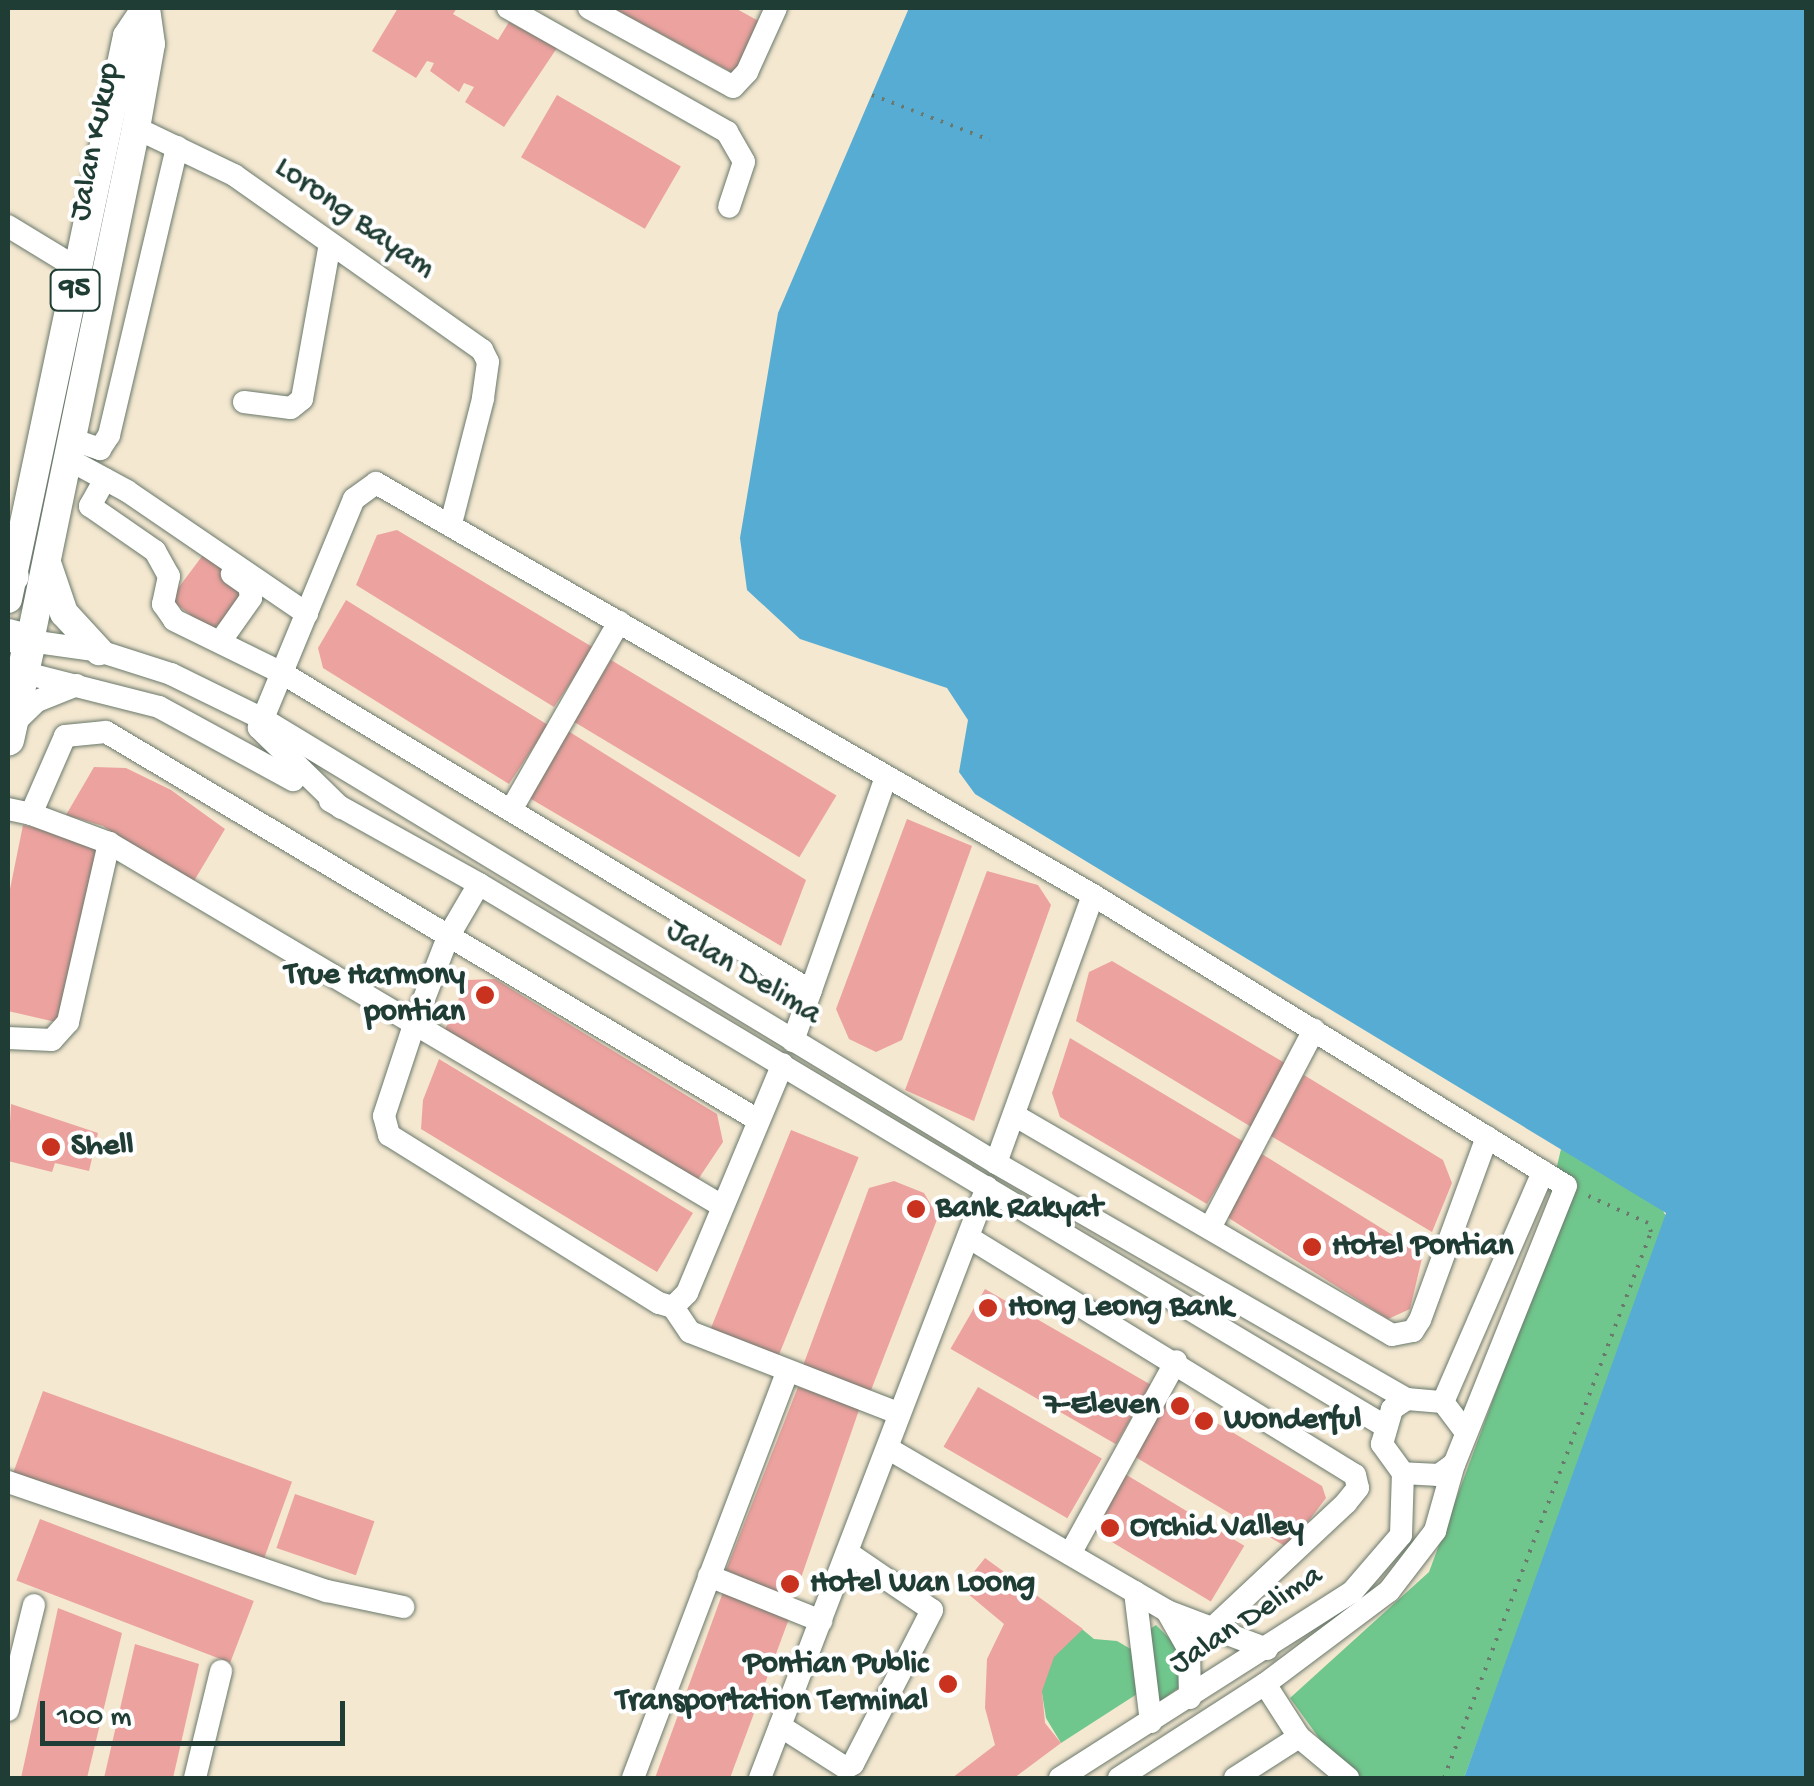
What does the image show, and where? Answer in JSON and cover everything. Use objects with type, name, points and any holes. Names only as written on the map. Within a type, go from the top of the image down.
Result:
[{"type":"highway","points":[[9,733],[18,654]]},
{"type":"main road","name":"Jalan Kukup","points":[[18,654],[46,557],[136,128],[151,44],[145,8]]},
{"type":"main road","name":"Jalan Kukup","points":[[9,585],[80,270],[127,36],[145,8]]},
{"type":"main road","points":[[46,557],[64,613],[99,651]]},
{"type":"street","points":[[508,8],[727,132],[744,162],[728,207]]},
{"type":"street","points":[[589,8],[734,87],[747,72],[776,8]]},
{"type":"street","name":"Lorong Bayam","points":[[136,128],[234,176],[474,341],[488,362],[483,399],[452,524]]},
{"type":"street","points":[[68,449],[100,449],[109,435],[176,147]]},
{"type":"street","points":[[8,226],[80,270]]},
{"type":"street","points":[[244,402],[291,408],[302,399],[330,242]]},
{"type":"street","points":[[68,449],[104,479],[306,614]]},
{"type":"street","points":[[104,479],[90,506],[155,550],[170,576],[166,613],[282,673],[810,990]]},
{"type":"street","points":[[341,808],[260,734],[306,614],[364,486],[389,488],[885,780],[1093,894],[1566,1186],[1462,1429],[1454,1464],[1420,1478],[1402,1473],[1388,1461],[1383,1425],[1407,1399],[1443,1402]]},
{"type":"street","points":[[127,491],[127,502],[249,586],[251,598],[228,645]]},
{"type":"street","points":[[228,645],[274,591]]},
{"type":"street","points":[[511,810],[619,622]]},
{"type":"street","name":"Jalan Delima","points":[[18,654],[99,651],[171,674],[263,719],[996,1163],[1407,1399]]},
{"type":"street","name":"Jalan Delima","points":[[18,654],[80,684],[159,707],[479,884],[1383,1425]]},
{"type":"street","points":[[9,733],[37,701],[80,684]]},
{"type":"street","points":[[31,814],[65,736],[106,732],[758,1120]]},
{"type":"street","points":[[793,1041],[885,780]]},
{"type":"street","points":[[8,809],[109,843],[722,1206]]},
{"type":"street","points":[[8,1038],[52,1040],[68,1022],[109,843]]},
{"type":"street","points":[[479,884],[448,937],[415,1022],[384,1116],[388,1135],[674,1307],[690,1332],[900,1414]]},
{"type":"street","points":[[996,1163],[1093,894]]},
{"type":"street","points":[[1210,1228],[1314,1030]]},
{"type":"street","points":[[674,1307],[687,1293],[783,1064]]},
{"type":"street","points":[[1014,1114],[1375,1327],[1404,1335],[1420,1320],[1487,1137]]},
{"type":"street","points":[[1443,1402],[1542,1172]]},
{"type":"street","points":[[766,1776],[780,1726],[987,1187]]},
{"type":"street","points":[[968,1237],[1176,1360],[1345,1466],[1358,1481],[1346,1503],[1188,1650]]},
{"type":"street","points":[[1070,1554],[1176,1360]]},
{"type":"street","points":[[633,1778],[787,1373]]},
{"type":"street","points":[[1443,1402],[1462,1429]]},
{"type":"street","points":[[889,1449],[1166,1611],[1267,1649]]},
{"type":"street","name":"Jalan Delima","points":[[1119,1778],[1265,1684],[1408,1572],[1435,1531],[1454,1464]]},
{"type":"street","name":"Jalan Delima","points":[[1060,1778],[1352,1592],[1394,1549],[1406,1514],[1402,1473]]},
{"type":"street","points":[[8,1482],[327,1590],[403,1606]]},
{"type":"street","points":[[780,1726],[846,1768],[853,1764],[932,1610],[848,1553]]},
{"type":"street","points":[[709,1576],[821,1622]]},
{"type":"street","points":[[1135,1592],[1152,1722]]},
{"type":"street","points":[[8,1710],[34,1605]]},
{"type":"street","points":[[1166,1611],[1188,1650],[1190,1698]]},
{"type":"street","points":[[195,1778],[221,1671]]},
{"type":"street","points":[[1265,1684],[1298,1738],[1348,1778]]},
{"type":"street","points":[[1235,1778],[1298,1738]]},
{"type":"path","points":[[872,95],[990,140]]},
{"type":"path","points":[[1444,1778],[1652,1232],[1648,1222],[1566,1186]]},
{"type":"green space","points":[[1561,1149],[1662,1209],[1668,1220],[1464,1778],[1348,1778],[1290,1698],[1429,1572],[1517,1335]]},
{"type":"green space","points":[[1077,1625],[1094,1639],[1117,1641],[1134,1651],[1137,1694],[1061,1743],[1046,1718],[1041,1687],[1049,1659]]},
{"type":"green space","points":[[1156,1625],[1178,1647],[1181,1686],[1154,1706],[1150,1629]]},
{"type":"water","points":[[909,8],[1806,8],[1806,1778],[1464,1778],[1666,1213],[975,794],[959,772],[968,720],[947,688],[800,639],[747,590],[740,538],[778,313]]},
{"type":"building","points":[[398,8],[457,8],[453,14],[498,40],[509,22],[557,48],[504,127],[465,102],[474,87],[464,83],[459,92],[430,71],[434,63],[427,61],[416,78],[372,51]]},
{"type":"building","points":[[613,8],[735,8],[764,24],[737,75]]},
{"type":"building","points":[[557,95],[681,166],[645,229],[521,157]]},
{"type":"building","points":[[397,530],[594,648],[554,707],[356,585],[377,535]]},
{"type":"building","points":[[203,555],[253,592],[224,630],[218,624],[212,632],[170,599]]},
{"type":"building","points":[[346,600],[548,725],[509,784],[323,668],[318,648]]},
{"type":"building","points":[[611,660],[836,795],[799,857],[574,722]]},
{"type":"building","points":[[565,729],[806,880],[781,946],[526,796]]},
{"type":"building","points":[[94,767],[126,768],[171,790],[225,829],[191,886],[103,826],[66,815]]},
{"type":"building","points":[[907,819],[972,846],[902,1040],[876,1052],[849,1039],[836,1009]]},
{"type":"building","points":[[23,825],[99,841],[60,1023],[8,1011],[8,899]]},
{"type":"building","points":[[987,871],[1038,885],[1051,905],[974,1121],[905,1090]]},
{"type":"building","points":[[1112,961],[1290,1066],[1253,1128],[1076,1021],[1089,972]]},
{"type":"building","points":[[495,979],[717,1114],[723,1142],[695,1184],[444,1032],[467,980]]},
{"type":"building","points":[[1070,1038],[1244,1142],[1207,1204],[1060,1117],[1052,1093]]},
{"type":"building","points":[[439,1059],[693,1213],[657,1272],[421,1129],[423,1100]]},
{"type":"building","points":[[1304,1075],[1443,1160],[1452,1183],[1432,1232],[1271,1136]]},
{"type":"building","name":"Shell","points":[[11,1104],[98,1133],[89,1171],[55,1163],[52,1172],[8,1161]]},
{"type":"building","points":[[791,1130],[859,1157],[776,1363],[708,1336]]},
{"type":"building","points":[[1262,1154],[1423,1254],[1410,1309],[1388,1319],[1224,1215]]},
{"type":"building","points":[[894,1181],[924,1193],[938,1217],[868,1398],[801,1371],[869,1188]]},
{"type":"building","points":[[985,1289],[1150,1384],[1116,1444],[950,1349]]},
{"type":"building","points":[[798,1387],[860,1407],[793,1601],[726,1570]]},
{"type":"building","points":[[978,1387],[1102,1458],[1067,1518],[944,1447]]},
{"type":"building","points":[[43,1391],[292,1482],[261,1566],[12,1476]]},
{"type":"building","points":[[1167,1393],[1322,1486],[1326,1498],[1288,1548],[1132,1455]]},
{"type":"building","points":[[1120,1471],[1244,1546],[1211,1601],[1087,1527]]},
{"type":"building","points":[[295,1494],[374,1521],[356,1575],[276,1548]]},
{"type":"building","points":[[40,1519],[254,1601],[230,1663],[16,1581]]},
{"type":"building","points":[[985,1558],[1083,1629],[1054,1657],[1042,1691],[1045,1723],[1061,1743],[1014,1778],[952,1778],[995,1745],[985,1708],[987,1659],[1004,1624],[961,1588]]},
{"type":"building","points":[[723,1592],[790,1616],[730,1778],[655,1778]]},
{"type":"building","points":[[58,1608],[122,1633],[87,1778],[21,1778]]},
{"type":"building","points":[[135,1644],[199,1664],[173,1778],[104,1778]]},
{"type":"place","name":"True Harmony pontian","points":[[485,995]]},
{"type":"place","name":"Shell","points":[[51,1147]]},
{"type":"place","name":"Bank Rakyat","points":[[916,1209]]},
{"type":"place","name":"Hotel Pontian","points":[[1312,1247]]},
{"type":"place","name":"Hong Leong Bank","points":[[988,1308]]},
{"type":"place","name":"7-Eleven","points":[[1180,1406]]},
{"type":"place","name":"Wonderful","points":[[1204,1421]]},
{"type":"place","name":"Orchid Valley","points":[[1110,1528]]},
{"type":"place","name":"Hotel Wan Loong","points":[[790,1584]]},
{"type":"place","name":"Pontian Public Transportation Terminal","points":[[948,1684]]}]
